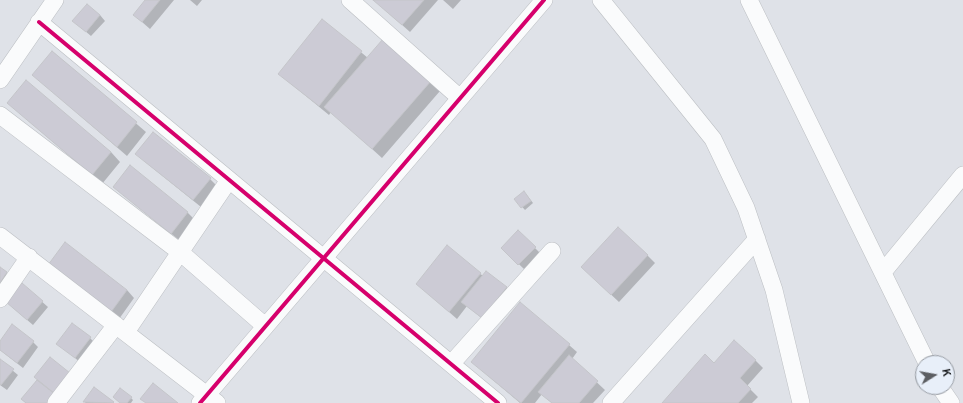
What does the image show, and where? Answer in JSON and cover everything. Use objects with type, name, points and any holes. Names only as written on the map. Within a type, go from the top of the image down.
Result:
[{"type":"street","points":[[0,80],[55,0]]},
{"type":"street","points":[[350,0],[460,98]]},
{"type":"street","points":[[0,236],[121,329],[208,400],[265,326],[544,0]]},
{"type":"street","points":[[601,0],[713,140],[746,208],[774,290],[801,403]]},
{"type":"street","points":[[748,0],[923,355]]},
{"type":"street","points":[[39,22],[498,403]]},
{"type":"street","points":[[0,115],[180,252],[265,326]]},
{"type":"street","points":[[883,272],[963,175]]},
{"type":"street","points":[[56,403],[121,329],[180,252],[229,180]]},
{"type":"street","points":[[611,403],[756,239]]},
{"type":"street","points":[[451,364],[552,251]]},
{"type":"street","points":[[0,299],[29,257]]},
{"type":"building","points":[[145,0],[160,0],[142,22],[133,15]]},
{"type":"building","points":[[373,0],[424,0],[402,25]]},
{"type":"building","points":[[87,4],[100,15],[86,32],[72,21]]},
{"type":"building","points":[[322,19],[362,51],[319,106],[278,74]]},
{"type":"building","points":[[383,39],[431,81],[372,149],[324,107]]},
{"type":"building","points":[[52,51],[137,122],[117,147],[32,75]]},
{"type":"building","points":[[26,80],[111,152],[92,175],[7,103]]},
{"type":"building","points":[[153,132],[211,178],[193,200],[135,154]]},
{"type":"building","points":[[130,165],[188,212],[171,234],[113,187]]},
{"type":"building","points":[[524,191],[531,201],[521,208],[514,199]]},
{"type":"building","points":[[618,227],[648,255],[611,295],[581,267]]},
{"type":"building","points":[[518,230],[536,247],[518,265],[501,248]]},
{"type":"building","points":[[65,242],[127,290],[111,312],[48,265]]},
{"type":"building","points":[[447,245],[481,273],[449,312],[416,284]]},
{"type":"building","points":[[0,267],[7,272],[0,283]]},
{"type":"building","points":[[486,271],[507,287],[482,318],[461,302]]},
{"type":"building","points":[[22,283],[43,301],[27,320],[6,302]]},
{"type":"building","points":[[520,302],[570,344],[521,403],[471,362]]},
{"type":"building","points":[[72,323],[91,337],[75,358],[56,344]]},
{"type":"building","points":[[12,324],[34,341],[17,363],[0,350],[0,341]]},
{"type":"building","points":[[734,340],[756,360],[740,378],[751,389],[738,403],[662,403],[705,354],[714,363]]},
{"type":"building","points":[[569,355],[598,381],[579,403],[552,403],[538,392]]},
{"type":"building","points":[[50,357],[70,373],[54,393],[34,377]]},
{"type":"building","points":[[0,359],[14,369],[1,385],[0,384]]},
{"type":"building","points":[[37,380],[56,395],[50,403],[26,403],[21,399]]},
{"type":"building","points":[[153,383],[178,403],[146,403],[140,399]]},
{"type":"building","points":[[94,387],[114,402],[83,402]]},
{"type":"building","points":[[120,388],[132,397],[127,403],[120,403],[113,397]]},
{"type":"cycle path","points":[[200,403],[544,0]]},
{"type":"cycle path","points":[[39,22],[498,403]]}]
